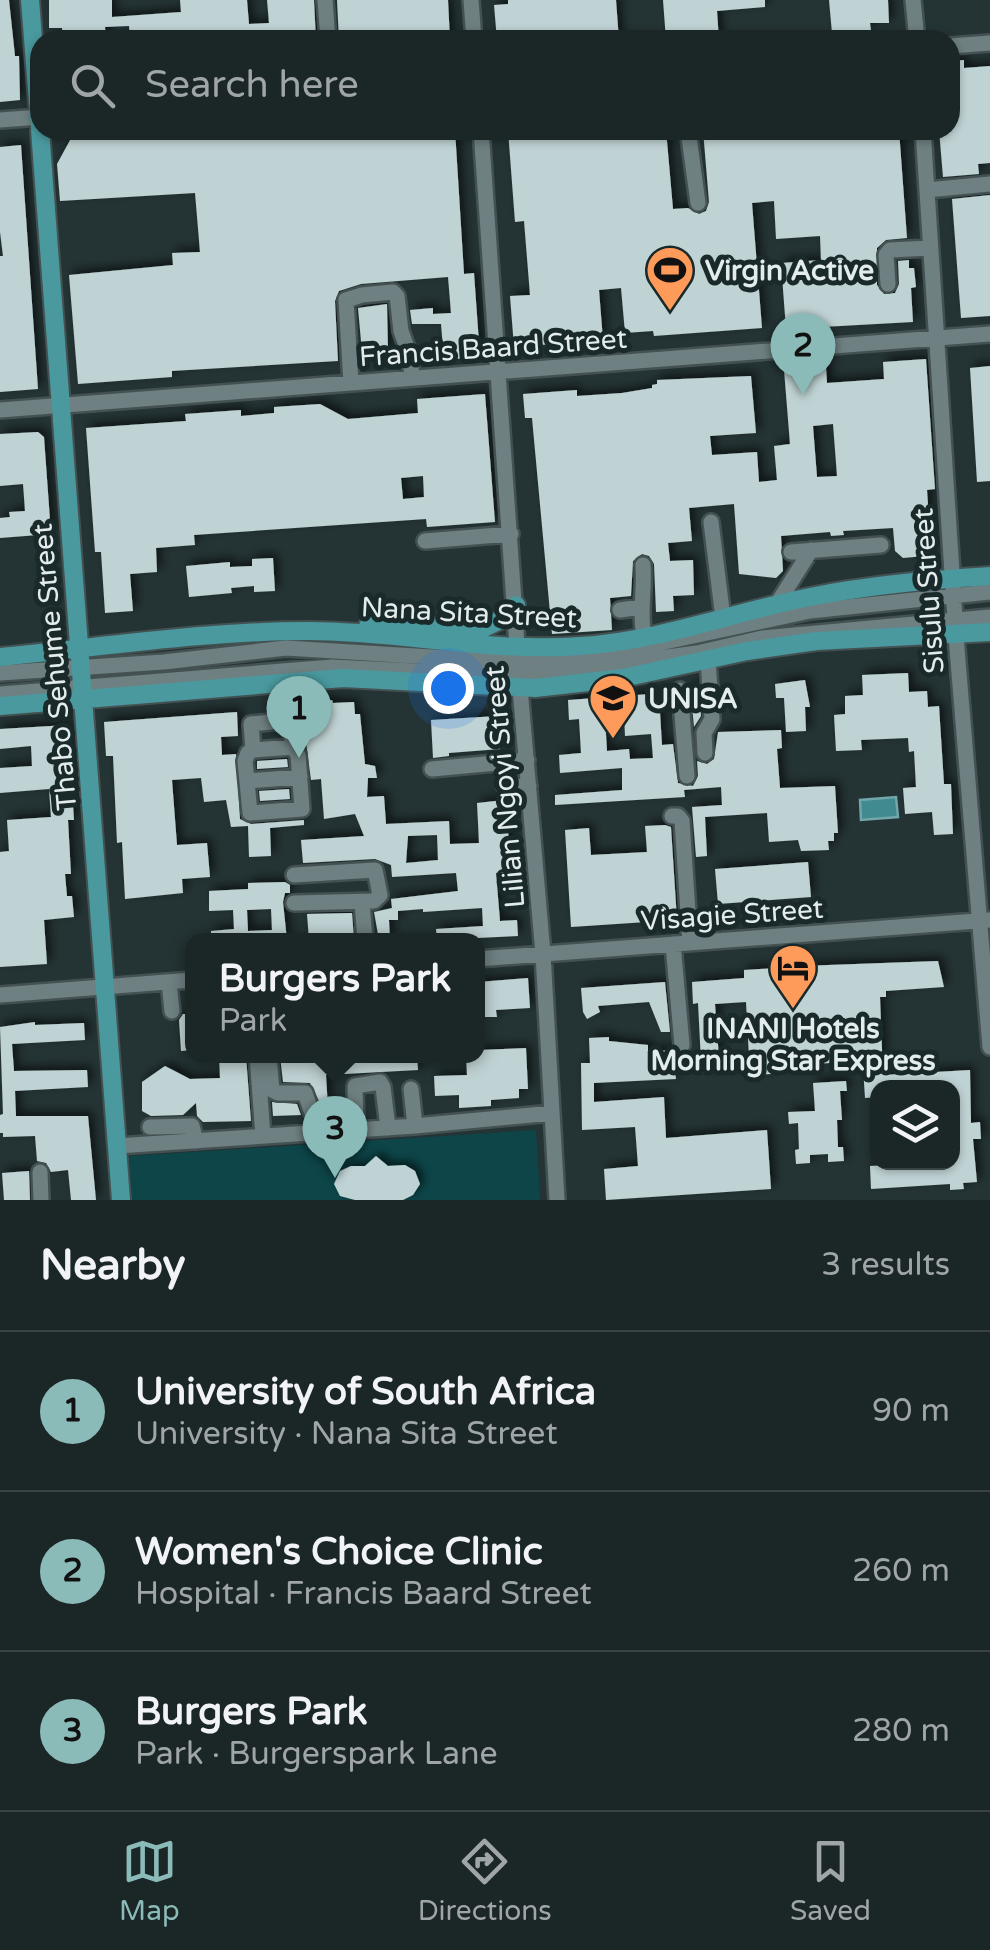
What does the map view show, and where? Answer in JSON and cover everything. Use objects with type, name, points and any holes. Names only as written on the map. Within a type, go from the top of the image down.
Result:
[{"type":"main road","name":"Thabo Sehume Street","points":[[30,0],[33,30]]},
{"type":"main road","name":"Thabo Sehume Street","points":[[41,140],[121,1200]]},
{"type":"main road","name":"Nana Sita Street","points":[[0,656],[82,676],[279,681],[519,668],[585,646],[777,604],[872,586],[953,586],[990,576]]},
{"type":"main road","points":[[313,631],[388,625],[484,628],[502,620],[516,605]]},
{"type":"main road","name":"Nana Sita Street","points":[[0,706],[82,676],[164,637],[313,631],[519,668],[624,678],[816,641],[956,627],[990,632]]},
{"type":"street","points":[[325,0],[327,30]]},
{"type":"street","points":[[470,0],[473,30]]},
{"type":"street","points":[[913,0],[915,30]]},
{"type":"street","points":[[960,45],[990,42]]},
{"type":"street","points":[[0,120],[30,118]]},
{"type":"street","name":"Lilian Ngoyi Street","points":[[482,140],[558,1200]]},
{"type":"street","points":[[689,140],[698,203]]},
{"type":"street","name":"Sisulu Street","points":[[923,140],[956,627],[984,921],[990,1047]]},
{"type":"street","points":[[926,190],[990,184]]},
{"type":"street","points":[[888,284],[886,255],[890,250],[930,248]]},
{"type":"street","points":[[351,383],[344,304],[349,298],[362,295],[396,294],[412,378]]},
{"type":"street","name":"Francis Baard Street","points":[[0,410],[990,334]]},
{"type":"street","points":[[711,522],[723,618]]},
{"type":"street","points":[[425,541],[511,534]]},
{"type":"street","points":[[791,552],[881,545]]},
{"type":"street","points":[[777,604],[811,550]]},
{"type":"street","points":[[644,566],[644,636]]},
{"type":"street","points":[[0,694],[82,676],[286,648],[519,668],[585,659],[810,611],[953,586],[990,592]]},
{"type":"street","points":[[620,610],[642,607]]},
{"type":"street","points":[[0,672],[82,676],[332,668],[607,667],[798,634],[956,627],[990,617]]},
{"type":"street","points":[[705,753],[704,733],[712,720],[708,660]]},
{"type":"street","points":[[279,681],[283,720]]},
{"type":"street","points":[[680,690],[688,776]]},
{"type":"street","points":[[253,750],[251,724],[290,720],[292,748],[298,755],[302,809],[250,813],[246,756],[253,750],[292,748]]},
{"type":"street","points":[[684,736],[704,733]]},
{"type":"street","points":[[432,769],[527,760]]},
{"type":"street","points":[[247,781],[300,777]]},
{"type":"street","points":[[505,787],[529,786]]},
{"type":"street","points":[[672,816],[682,821],[682,1045]]},
{"type":"street","points":[[294,875],[375,870],[380,895],[374,902],[294,903]]},
{"type":"street","points":[[362,902],[364,933]]},
{"type":"street","name":"Visagie Street","points":[[485,958],[984,921]]},
{"type":"street","points":[[0,995],[185,981]]},
{"type":"street","points":[[169,982],[172,1011]]},
{"type":"street","points":[[258,1063],[263,1136]]},
{"type":"street","points":[[270,1063],[272,1090],[305,1092],[312,1113],[321,1118],[322,1132]]},
{"type":"street","points":[[356,1130],[355,1086],[360,1083],[381,1083],[388,1128]]},
{"type":"street","points":[[411,1090],[415,1126]]},
{"type":"street","points":[[118,1146],[552,1113]]},
{"type":"street","points":[[150,1127],[192,1126],[196,1141]]},
{"type":"street","points":[[41,1200],[40,1177],[59,1181]]},
{"type":"shaded area","points":[[896,797],[898,817],[861,820],[860,800]]},
{"type":"shaded area","points":[[536,1130],[540,1200],[132,1200],[129,1156]]},
{"type":"building","points":[[0,0],[9,0],[15,56],[19,56],[20,100],[0,102]]},
{"type":"building","points":[[49,0],[112,0],[112,17],[181,12],[180,0],[247,0],[249,24],[269,23],[267,0],[314,0],[316,30],[129,30],[129,26],[105,30],[49,28]]},
{"type":"building","points":[[337,0],[448,0],[450,30],[338,30]]},
{"type":"building","points":[[508,0],[616,0],[618,30],[496,30],[494,5],[508,4]]},
{"type":"building","points":[[663,0],[765,0],[765,7],[717,11],[718,30],[665,30]]},
{"type":"building","points":[[829,0],[888,0],[889,23],[870,23],[871,30],[832,30]]},
{"type":"building","points":[[960,60],[964,60],[964,68],[990,66],[990,163],[978,164],[979,174],[943,177],[940,140],[960,140]]},
{"type":"building","points":[[70,140],[456,140],[464,274],[474,273],[480,357],[444,360],[441,324],[412,324],[410,310],[433,308],[433,314],[451,313],[448,277],[361,284],[339,291],[335,301],[338,361],[172,371],[172,377],[78,384],[69,275],[173,265],[172,253],[200,252],[195,193],[60,201],[57,164]]},
{"type":"building","points":[[509,140],[667,140],[673,209],[688,208],[699,214],[706,211],[709,202],[704,140],[900,140],[907,238],[886,240],[877,248],[877,285],[884,294],[895,293],[899,284],[898,261],[909,260],[916,287],[911,288],[913,322],[786,329],[781,263],[821,260],[820,236],[776,239],[774,201],[752,203],[762,328],[654,336],[653,331],[625,333],[621,288],[599,290],[603,340],[514,347],[510,296],[530,295],[524,221],[515,222]]},
{"type":"building","points":[[21,145],[38,389],[0,392],[0,147]]},
{"type":"building","points":[[990,195],[990,316],[961,318],[952,199]]},
{"type":"building","points":[[387,304],[388,351],[383,351],[383,357],[368,358],[367,351],[362,352],[358,308]]},
{"type":"building","points":[[926,359],[935,489],[927,490],[931,548],[925,556],[903,558],[895,551],[893,528],[843,531],[844,535],[831,536],[830,532],[781,536],[783,571],[776,578],[739,574],[734,504],[689,508],[692,541],[668,543],[670,561],[693,560],[694,595],[673,596],[674,611],[656,612],[654,564],[642,554],[633,561],[631,596],[610,598],[612,630],[552,634],[532,418],[525,418],[523,394],[577,390],[577,396],[622,393],[652,388],[657,380],[751,376],[756,433],[710,436],[712,455],[757,452],[759,482],[777,480],[774,446],[790,444],[784,370],[826,367],[827,383],[884,379],[883,362]],"holes":[[[833,424],[837,476],[817,477],[813,426]]]},
{"type":"building","points":[[990,366],[990,481],[977,482],[970,368]]},
{"type":"building","points":[[485,394],[495,522],[427,527],[426,519],[194,535],[195,545],[156,548],[157,572],[130,574],[133,611],[105,613],[101,552],[95,552],[86,428],[186,421],[185,414],[241,410],[241,416],[274,413],[274,407],[320,404],[348,419],[418,413],[417,399]],"holes":[[[423,476],[424,497],[403,499],[401,478]]]},
{"type":"building","points":[[38,432],[44,437],[51,534],[0,538],[0,518],[10,517],[9,512],[25,511],[23,484],[0,486],[0,434]]},
{"type":"building","points":[[273,558],[275,591],[254,592],[254,586],[231,588],[232,593],[189,597],[186,566],[230,562],[230,567],[252,566],[252,559]]},
{"type":"building","points":[[908,673],[909,692],[927,691],[928,707],[939,706],[944,784],[951,784],[953,834],[934,835],[932,812],[905,814],[903,788],[916,787],[914,751],[909,752],[908,738],[861,740],[862,750],[836,751],[834,715],[845,714],[845,696],[863,695],[862,675]]},
{"type":"building","points":[[805,680],[810,707],[805,707],[806,731],[786,732],[784,698],[776,698],[775,684]]},
{"type":"building","points":[[690,685],[698,685],[701,716],[694,727]]},
{"type":"building","points":[[664,693],[670,706],[660,712],[662,745],[673,744],[678,783],[693,786],[698,776],[697,761],[707,764],[714,759],[718,732],[781,730],[782,748],[777,749],[780,788],[835,786],[838,833],[834,833],[834,841],[828,841],[829,850],[801,851],[798,840],[769,842],[767,813],[705,817],[707,856],[696,857],[692,807],[722,805],[721,787],[684,790],[685,797],[555,805],[555,795],[622,790],[622,768],[560,773],[559,755],[581,753],[579,719],[569,720],[568,700]],"holes":[[[624,715],[625,736],[651,734],[653,758],[630,759],[629,749],[607,751],[605,717]]]},
{"type":"building","points":[[354,702],[355,714],[360,714],[365,764],[375,766],[377,778],[368,778],[367,797],[384,796],[386,824],[449,821],[450,844],[479,843],[477,803],[504,800],[513,871],[496,873],[500,921],[517,920],[518,936],[436,933],[436,929],[483,926],[482,908],[398,911],[398,920],[389,920],[390,933],[378,933],[374,912],[392,908],[391,899],[458,891],[456,873],[392,877],[391,865],[375,859],[303,863],[301,840],[364,836],[355,814],[324,819],[321,779],[311,780],[301,704]],"holes":[[[437,835],[438,860],[406,863],[408,836]]]},
{"type":"building","points":[[237,712],[238,736],[221,737],[222,755],[236,754],[240,819],[251,824],[304,820],[304,825],[270,828],[271,856],[249,857],[248,826],[231,827],[226,800],[204,802],[201,778],[172,780],[177,845],[207,843],[210,877],[182,879],[183,893],[125,899],[122,842],[117,843],[113,756],[106,756],[104,722]]},
{"type":"building","points":[[498,716],[500,749],[433,758],[431,720]]},
{"type":"building","points":[[68,725],[74,820],[68,820],[71,874],[65,874],[74,917],[44,920],[47,964],[0,967],[0,852],[9,851],[7,820],[51,817],[49,789],[0,793],[0,768],[32,766],[31,746],[0,749],[0,729]]},
{"type":"building","points":[[287,759],[288,767],[257,769],[257,761]]},
{"type":"building","points":[[289,789],[290,799],[260,801],[259,791]]},
{"type":"building","points":[[645,826],[671,827],[677,920],[571,927],[565,830],[589,828],[591,855],[647,852]]},
{"type":"building","points":[[808,862],[811,897],[718,904],[715,869]]},
{"type":"building","points":[[248,883],[290,885],[290,893],[285,893],[283,902],[286,933],[211,933],[234,929],[233,910],[209,911],[209,891],[248,889]],"holes":[[[271,909],[272,930],[248,931],[247,910]]]},
{"type":"building","points":[[352,913],[354,933],[308,933],[307,914]]},
{"type":"building","points":[[801,957],[801,966],[938,961],[944,987],[886,991],[886,997],[880,997],[883,1075],[970,1070],[971,1123],[980,1122],[981,1139],[973,1139],[977,1182],[963,1183],[964,1189],[950,1190],[950,1184],[871,1189],[870,1170],[960,1170],[960,1080],[870,1080],[870,1098],[865,1098],[863,1066],[844,1067],[844,1062],[816,1064],[815,1055],[770,1058],[771,1074],[750,1075],[746,1002],[715,1004],[720,1071],[699,1073],[698,1003],[693,1004],[692,982],[744,978],[744,970],[778,968],[784,965],[783,958]]},
{"type":"building","points":[[528,978],[530,1008],[496,1010],[497,1017],[485,1017],[485,981]]},
{"type":"building","points":[[665,982],[670,1032],[661,1032],[649,1002],[598,1006],[600,1012],[587,1019],[583,1012],[581,988]]},
{"type":"building","points":[[185,1014],[185,1051],[181,1051],[179,1020]]},
{"type":"building","points":[[35,1022],[84,1023],[85,1040],[12,1044],[14,1071],[87,1070],[88,1087],[15,1091],[16,1116],[88,1116],[96,1200],[71,1200],[68,1170],[51,1172],[46,1163],[37,1161],[35,1136],[3,1137],[0,1133],[0,1027]]},
{"type":"building","points":[[609,1037],[609,1041],[648,1045],[648,1051],[672,1050],[676,1079],[594,1083],[594,1102],[664,1097],[666,1138],[767,1130],[771,1189],[606,1200],[604,1169],[638,1166],[635,1127],[582,1130],[581,1063],[590,1063],[589,1038]]},
{"type":"building","points":[[526,1048],[528,1089],[519,1089],[519,1098],[491,1100],[491,1106],[459,1108],[459,1095],[435,1096],[434,1076],[467,1075],[466,1063],[485,1063],[485,1050]]},
{"type":"building","points":[[219,1063],[247,1063],[251,1121],[203,1122],[197,1116],[196,1103],[183,1115],[151,1116],[142,1111],[142,1082],[165,1066],[190,1079],[220,1078]]},
{"type":"building","points":[[281,1063],[418,1063],[418,1070],[326,1075],[328,1108],[321,1105],[310,1083],[283,1082]]},
{"type":"building","points":[[846,1081],[847,1091],[840,1091],[842,1120],[837,1120],[838,1147],[843,1147],[844,1161],[828,1162],[828,1154],[810,1155],[810,1163],[796,1164],[798,1123],[789,1124],[788,1112],[815,1111],[813,1083]]},
{"type":"building","points":[[272,1102],[297,1104],[301,1115],[273,1116]]},
{"type":"building","points":[[376,1156],[388,1166],[405,1165],[415,1171],[420,1184],[413,1195],[403,1200],[355,1200],[340,1196],[334,1184],[340,1171],[365,1166]]},
{"type":"building","points":[[29,1171],[30,1200],[4,1200],[2,1173]]},
{"type":"place","name":"Virgin Active","points":[[670,312]]},
{"type":"place","name":"Women's Choice Clinic","points":[[803,395]]},
{"type":"place","name":"UNISA","points":[[613,740]]},
{"type":"place","name":"University of South Africa","points":[[299,758]]},
{"type":"place","name":"INANI Hotels Morning Star Express","points":[[793,1010]]},
{"type":"place","name":"Burgers Park","points":[[335,1178]]}]
